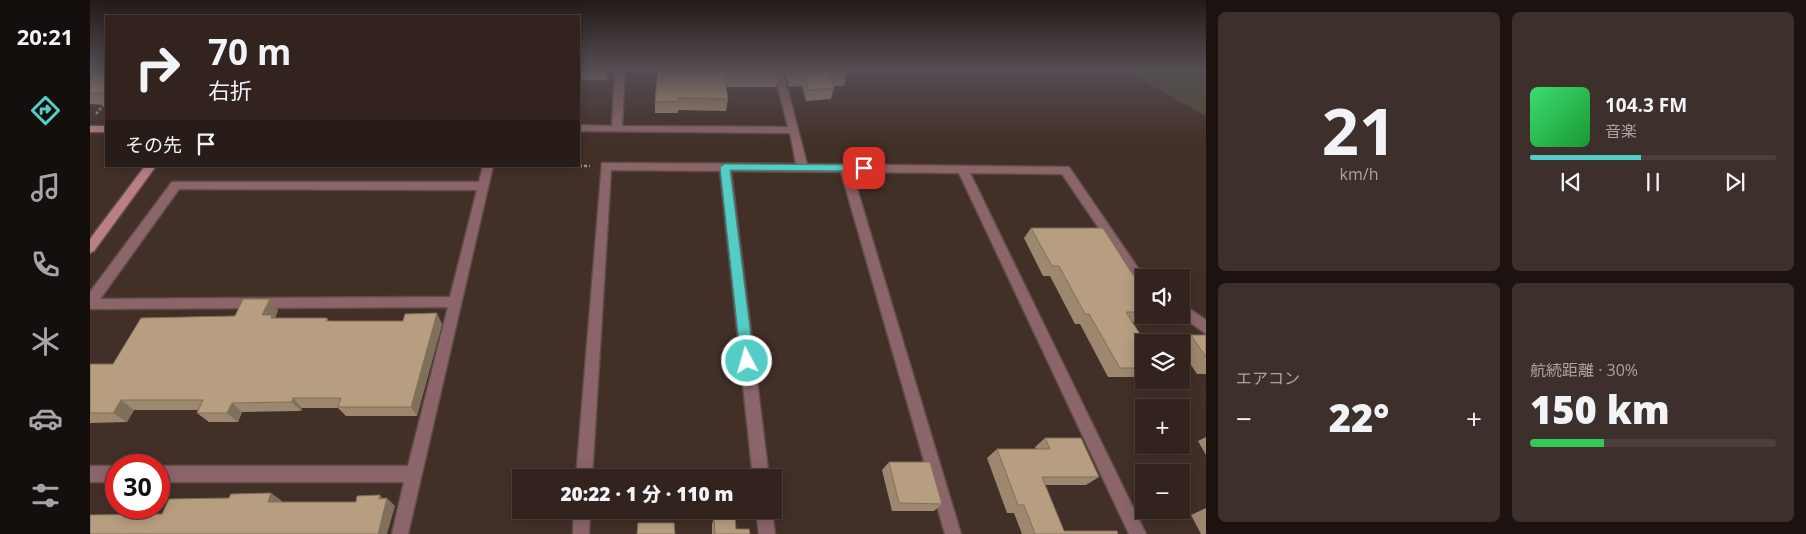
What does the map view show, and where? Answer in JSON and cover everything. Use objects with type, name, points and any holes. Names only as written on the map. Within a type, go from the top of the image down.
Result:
[{"type":"street","points":[[616,129],[618,93]]},
{"type":"street","points":[[784,93],[802,168]]},
{"type":"street","points":[[580,128],[794,130]]},
{"type":"street","points":[[90,129],[105,130]]},
{"type":"street","points":[[585,469],[606,166],[1065,170],[1135,272]]},
{"type":"street","points":[[90,248],[150,167]]},
{"type":"street","points":[[400,534],[488,167]]},
{"type":"street","points":[[725,167],[760,469]]},
{"type":"street","points":[[845,168],[953,534]]},
{"type":"street","points":[[962,169],[1138,534]]},
{"type":"street","points":[[90,303],[176,185],[483,186]]},
{"type":"street","points":[[90,303],[456,302]]},
{"type":"street","points":[[1190,315],[1206,328]]},
{"type":"street","points":[[90,474],[105,474]]},
{"type":"street","points":[[170,474],[415,474]]},
{"type":"street","points":[[581,534],[582,519]]},
{"type":"street","points":[[765,519],[767,534]]},
{"type":"path","points":[[99,110],[105,103]]},
{"type":"shaded area","points":[[1165,93],[1206,93],[1206,116]]},
{"type":"building","points":[[656,93],[727,93],[728,99],[679,98],[679,101],[655,102]]},
{"type":"building","points":[[1031,228],[1103,228],[1133,275],[1135,275],[1135,312],[1126,312],[1140,334],[1135,334],[1135,368],[1120,368],[1089,314],[1085,314],[1059,266],[1052,266]]},
{"type":"building","points":[[243,299],[270,299],[262,315],[272,315],[271,318],[327,318],[326,321],[403,321],[405,314],[437,313],[411,407],[338,407],[341,398],[293,398],[292,402],[232,403],[227,413],[197,413],[203,400],[121,400],[113,413],[90,413],[90,364],[113,364],[141,318],[235,316]]},
{"type":"building","points":[[1191,335],[1206,335],[1206,357]]},
{"type":"building","points":[[1045,438],[1081,438],[1099,477],[1042,477],[1064,531],[1117,531],[1118,534],[1035,534],[1024,505],[1018,505],[997,449],[1050,449]]},
{"type":"building","points":[[889,462],[930,462],[942,504],[899,503]]},
{"type":"building","points":[[271,493],[268,502],[356,502],[357,496],[380,495],[379,499],[387,498],[378,534],[90,534],[90,515],[105,515],[105,519],[170,519],[170,499],[229,498],[231,494]]},
{"type":"building","points":[[714,519],[735,519],[736,529],[749,529],[750,534],[715,534]]},
{"type":"building","points":[[638,523],[674,523],[675,534],[637,534]]},
{"type":"route","points":[[747,361],[725,167],[864,168]]}]
